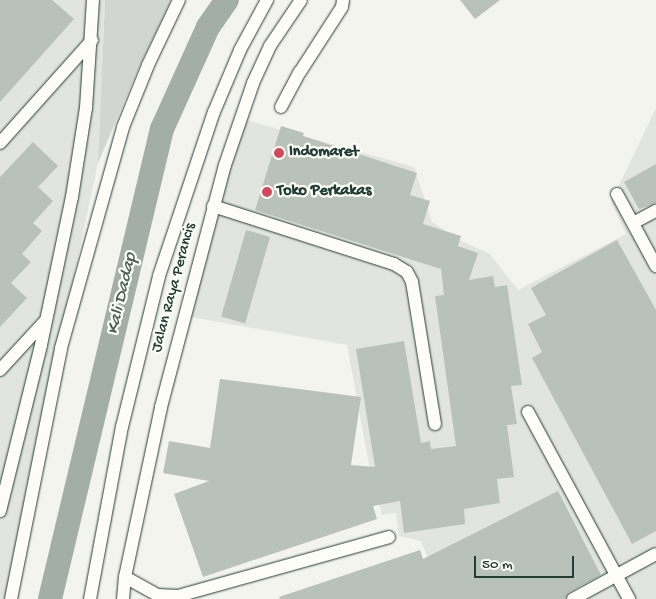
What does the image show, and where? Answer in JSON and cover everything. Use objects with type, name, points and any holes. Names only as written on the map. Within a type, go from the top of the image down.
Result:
[{"type":"street","points":[[0,511],[46,319],[73,187],[86,108],[92,40],[93,0]]},
{"type":"street","points":[[11,599],[61,348],[124,127],[148,65],[179,0]]},
{"type":"street","points":[[90,599],[122,427],[159,276],[214,112],[240,50],[267,0]]},
{"type":"street","name":"Jalan Raya Perancis","points":[[123,599],[125,578],[161,407],[213,206],[253,83],[270,46],[302,0]]},
{"type":"street","points":[[281,107],[300,72],[342,7],[343,0]]},
{"type":"street","points":[[0,144],[92,40]]},
{"type":"street","points":[[617,194],[656,266]]},
{"type":"street","points":[[213,206],[394,264],[407,272],[412,282],[435,424]]},
{"type":"street","points":[[633,223],[656,211]]},
{"type":"street","points":[[0,370],[46,319]]},
{"type":"street","points":[[528,412],[629,599]]},
{"type":"street","points":[[125,578],[157,595],[178,596],[389,537]]},
{"type":"street","points":[[573,599],[656,554]]},
{"type":"shaded area","points":[[0,0],[105,0],[98,163],[5,599],[0,599]]},
{"type":"shaded area","points":[[105,0],[171,0],[140,65],[98,163]]},
{"type":"shaded area","points":[[656,108],[656,599],[444,599],[421,541],[399,536],[396,513],[382,515],[369,465],[347,345],[180,315],[235,117],[414,167],[432,222],[461,241],[490,254],[518,290],[626,234],[611,202]]},
{"type":"building","points":[[0,0],[52,0],[74,19],[0,102]]},
{"type":"building","points":[[460,0],[500,0],[475,19]]},
{"type":"building","points":[[281,126],[304,133],[303,136],[417,173],[410,195],[430,201],[423,224],[461,236],[458,246],[478,253],[469,280],[493,276],[495,287],[507,285],[522,385],[511,386],[517,424],[507,425],[514,477],[497,479],[500,503],[464,509],[465,524],[404,533],[400,501],[373,506],[377,519],[203,577],[174,494],[209,481],[163,473],[169,441],[210,448],[220,379],[361,397],[351,465],[375,467],[356,349],[404,341],[421,443],[430,441],[431,449],[456,446],[435,296],[444,295],[441,269],[255,210]]},
{"type":"building","points":[[33,142],[58,166],[38,187],[53,201],[33,223],[42,231],[22,254],[31,262],[11,283],[27,298],[0,327],[0,177]]},
{"type":"building","points":[[656,164],[656,203],[639,209],[624,182]]},
{"type":"building","points":[[246,230],[270,237],[245,323],[221,317]]},
{"type":"building","points":[[617,240],[656,310],[656,531],[632,544],[532,358],[542,352],[528,324],[546,315],[531,288]]},
{"type":"building","points":[[558,491],[601,575],[569,592],[565,599],[280,599],[279,597],[420,550],[423,559]]},
{"type":"waterway","name":"Kali Dadap","points":[[50,599],[162,129],[208,27],[227,0]]},
{"type":"place","name":"Indomaret","points":[[279,153]]},
{"type":"place","name":"Toko Perkakas","points":[[267,192]]}]
